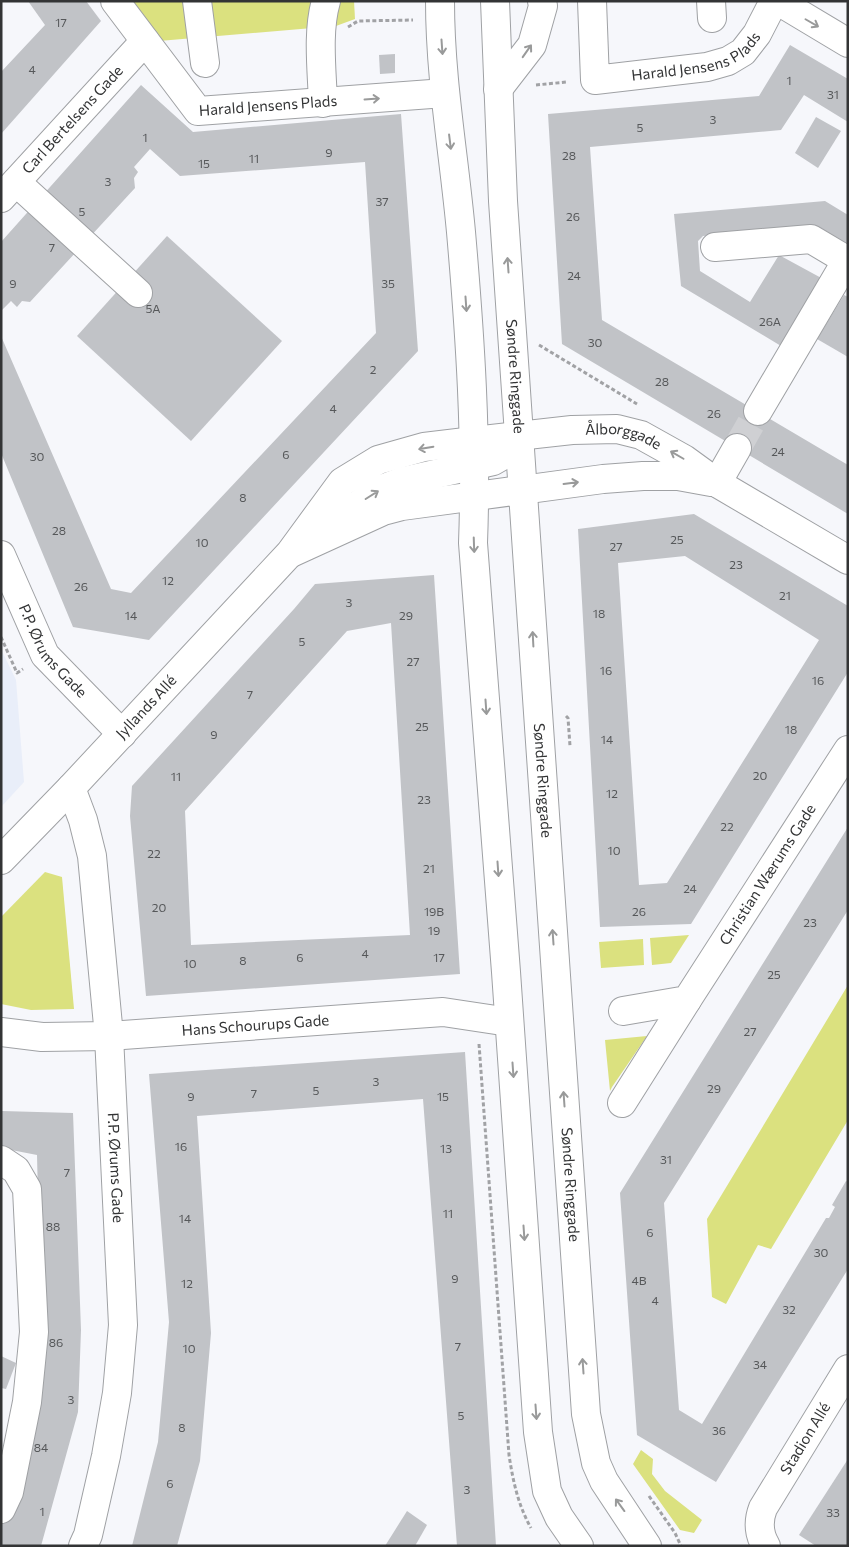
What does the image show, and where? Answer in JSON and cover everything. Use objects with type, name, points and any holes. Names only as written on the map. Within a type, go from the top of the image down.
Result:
[{"type":"street","name":"Harald Jensens Plads","points":[[115,1],[198,111],[445,94]]},
{"type":"street","points":[[197,1],[204,63]]},
{"type":"street","points":[[323,103],[322,42],[326,1]]},
{"type":"street","name":"Søndre Ringgade","points":[[494,1],[519,436],[586,1414],[596,1463],[604,1482],[647,1546]]},
{"type":"street","points":[[498,89],[532,45],[542,1]]},
{"type":"street","points":[[592,1],[595,80]]},
{"type":"street","name":"Harald Jensens Plads","points":[[595,80],[707,67],[728,61],[743,52],[757,34],[774,1]]},
{"type":"street","points":[[778,1],[848,43]]},
{"type":"street","points":[[440,10],[445,94],[461,232],[474,453],[473,543],[540,1449],[547,1491],[559,1517],[575,1544]]},
{"type":"street","name":"Carl Bertelsens Gade","points":[[9,190],[145,42]]},
{"type":"street","points":[[9,190],[138,293]]},
{"type":"street","points":[[715,247],[811,238],[847,260],[758,411]]},
{"type":"street","name":"Ålborggade","points":[[474,453],[519,436],[572,430],[617,429],[641,435],[684,459],[717,483],[848,560]]},
{"type":"street","name":"Jyllands Allé","points":[[1,860],[122,734],[290,553],[342,482],[378,460],[424,447],[474,453]]},
{"type":"street","points":[[717,483],[737,448]]},
{"type":"street","name":"Ålborggade","points":[[475,496],[603,479],[643,476],[678,476],[717,483]]},
{"type":"street","name":"Jyllands Allé","points":[[290,553],[383,511],[402,506],[475,496]]},
{"type":"street","name":"P.P. Ørums Gade","points":[[1,554],[45,655],[122,734]]},
{"type":"street","name":"Christian Wærums Gade","points":[[622,1103],[848,750]]},
{"type":"street","name":"P.P. Ørums Gade","points":[[71,788],[83,820],[92,856],[109,1036],[123,1325],[117,1393],[106,1456],[88,1534],[83,1546]]},
{"type":"street","points":[[623,1011],[687,1000]]},
{"type":"street","name":"Hans Schourups Gade","points":[[1,1032],[42,1037],[109,1036],[443,1012],[509,1022]]},
{"type":"street","points":[[1,1160],[16,1170],[27,1189],[34,1332],[27,1402],[9,1492],[1,1509]]},
{"type":"street","name":"Stadion Allé","points":[[766,1546],[760,1534],[759,1526],[759,1518],[763,1508],[848,1369]]},
{"type":"path","points":[[322,42],[358,22],[440,10]]},
{"type":"path","points":[[498,89],[595,80]]},
{"type":"path","points":[[512,328],[638,404]]},
{"type":"path","points":[[648,1495],[675,1533],[681,1546]]},
{"type":"shaded area","points":[[1,649],[16,680],[24,782],[1,807]]},
{"type":"green space","points":[[130,1],[354,1],[355,19],[336,26],[159,41]]},
{"type":"green space","points":[[45,872],[62,877],[74,1009],[31,1010],[1,1004],[1,917]]},
{"type":"green space","points":[[689,935],[671,963],[652,965],[650,938]]},
{"type":"green space","points":[[643,939],[644,965],[601,968],[599,942]]},
{"type":"green space","points":[[848,985],[848,1120],[771,1249],[758,1245],[726,1304],[712,1297],[707,1219]]},
{"type":"green space","points":[[647,1036],[612,1087],[610,1091],[605,1040]]},
{"type":"green space","points":[[641,1450],[653,1459],[652,1474],[665,1491],[702,1520],[694,1533],[680,1530],[633,1464]]},
{"type":"building","points":[[28,1],[86,1],[101,21],[1,134],[1,72],[45,25]]},
{"type":"building","points":[[790,45],[848,79],[848,122],[804,95],[781,130],[590,147],[602,320],[848,465],[848,514],[562,344],[548,114],[759,96]]},
{"type":"building","points":[[395,54],[395,73],[380,74],[379,55]]},
{"type":"building","points":[[141,85],[193,132],[401,114],[418,351],[149,640],[73,627],[1,453],[1,336],[111,589],[131,593],[376,333],[365,162],[180,176],[150,149],[134,167],[138,172],[134,178],[135,188],[30,302],[22,301],[17,307],[11,301],[1,311],[1,242]]},
{"type":"building","points":[[816,117],[841,131],[818,168],[795,153]]},
{"type":"building","points":[[825,201],[848,215],[848,245],[818,226],[703,236],[698,241],[700,271],[750,302],[779,255],[825,280],[786,349],[681,286],[674,214]]},
{"type":"building","points":[[167,236],[282,341],[191,441],[77,336]]},
{"type":"building","points":[[844,295],[848,297],[848,357],[817,339]]},
{"type":"building","points":[[694,514],[848,606],[848,672],[691,924],[600,927],[578,529]],"holes":[[[685,556],[819,640],[667,883],[639,885],[618,563]]]},
{"type":"building","points":[[434,575],[460,974],[146,996],[130,816],[132,786],[315,584]],"holes":[[[391,623],[410,935],[191,945],[185,811],[347,631]]]},
{"type":"building","points":[[848,827],[848,910],[664,1203],[679,1410],[702,1424],[826,1218],[829,1218],[835,1207],[832,1205],[846,1181],[848,1182],[848,1269],[716,1482],[637,1435],[620,1193]]},
{"type":"building","points":[[465,1052],[496,1546],[457,1546],[423,1099],[197,1116],[211,1333],[200,1461],[177,1546],[132,1546],[158,1442],[169,1322],[149,1074]]},
{"type":"building","points":[[2,1111],[73,1113],[81,1330],[78,1412],[41,1546],[1,1546],[1,1520],[41,1324],[37,1155],[1,1148]]},
{"type":"building","points":[[1,1356],[16,1363],[6,1389],[1,1388]]},
{"type":"building","points":[[848,1459],[848,1546],[816,1546],[799,1535]]},
{"type":"building","points":[[407,1511],[427,1525],[415,1546],[385,1546]]},
{"type":"tunnel","points":[[737,448],[758,411]]}]
